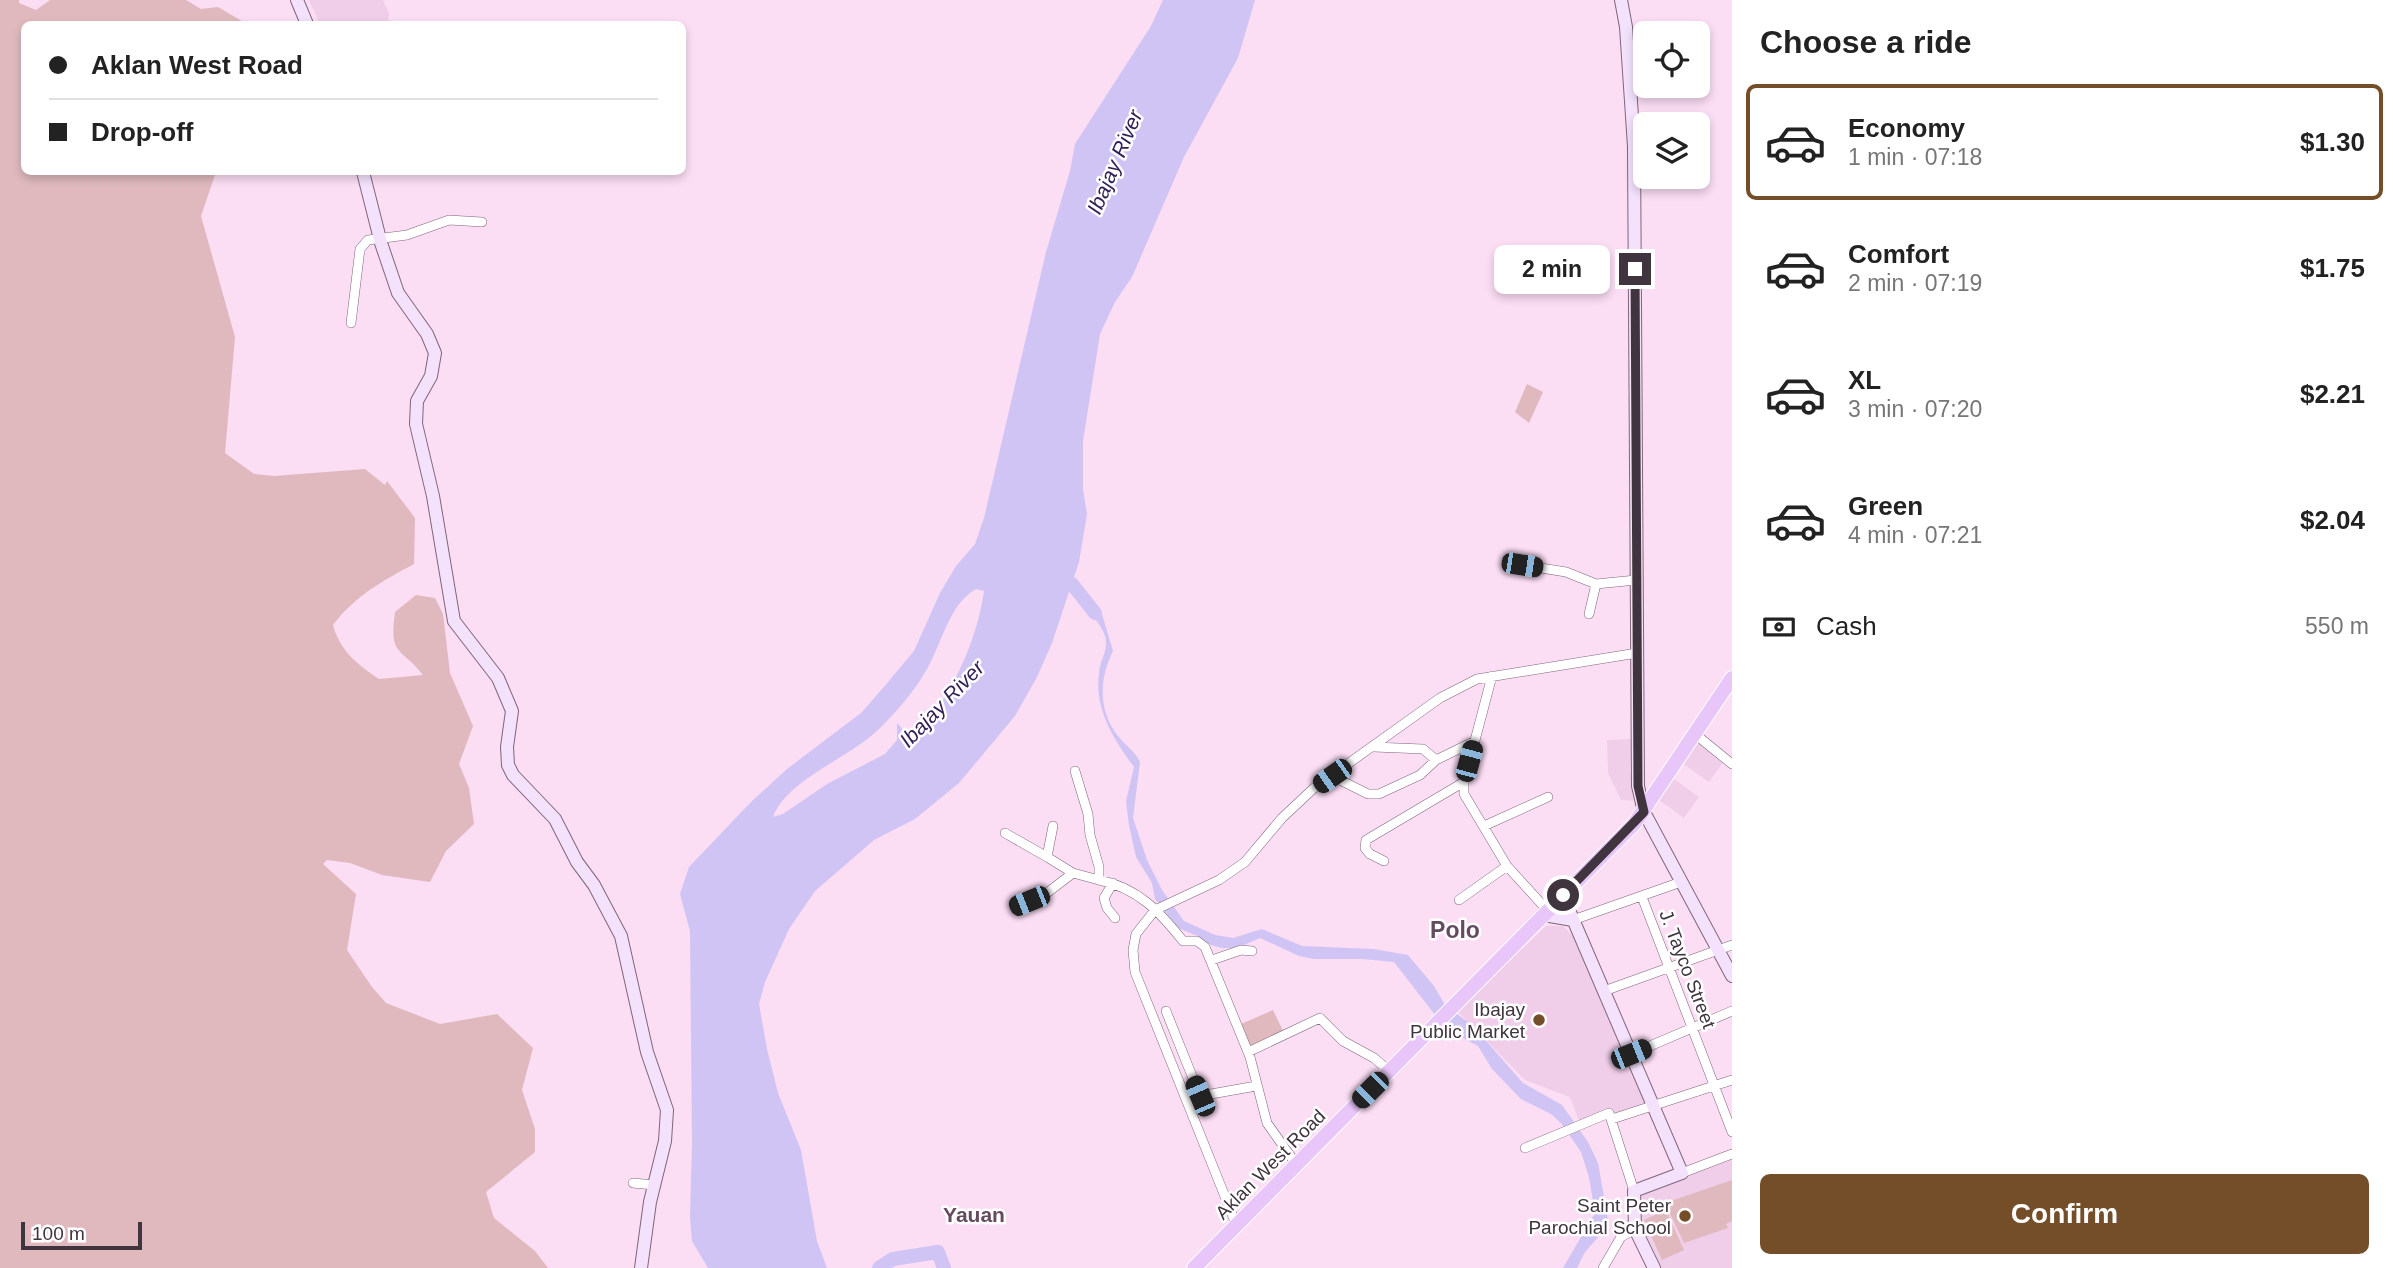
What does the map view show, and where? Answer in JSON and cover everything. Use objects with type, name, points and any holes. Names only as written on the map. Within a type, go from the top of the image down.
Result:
[{"type":"main road","name":"Aklan West Road","points":[[1194,1268],[1644,812],[1732,678]]},
{"type":"street","points":[[297,0],[306,21]]},
{"type":"street","points":[[1621,0],[1626,27],[1634,146],[1638,786],[1644,812],[1732,976]]},
{"type":"street","points":[[364,175],[398,293],[427,334],[435,353],[431,376],[417,401],[416,424],[433,496],[454,621],[498,678],[512,711],[508,747],[509,765],[513,775],[555,819],[621,936],[647,1052],[667,1110],[666,1141],[654,1185],[641,1268]]},
{"type":"street","points":[[351,323],[360,249],[368,240],[407,235],[449,220],[482,222]]},
{"type":"street","points":[[1522,565],[1566,572],[1596,584],[1636,580]]},
{"type":"street","points":[[1590,614],[1596,584]]},
{"type":"street","points":[[1237,1224],[1135,972],[1133,950],[1136,934],[1155,910],[1219,880],[1245,862],[1282,818],[1332,776],[1440,698],[1476,679],[1637,653]]},
{"type":"street","points":[[1492,676],[1464,782],[1464,794],[1507,866],[1546,913],[1573,919],[1681,882]]},
{"type":"street","points":[[1695,734],[1732,764]]},
{"type":"street","points":[[1332,776],[1368,794],[1379,794],[1420,775],[1436,760],[1475,741]]},
{"type":"street","points":[[1372,747],[1423,749],[1436,760]]},
{"type":"street","points":[[1076,771],[1088,814],[1100,880]]},
{"type":"street","points":[[1384,861],[1370,854],[1365,848],[1366,840],[1464,782]]},
{"type":"street","points":[[1484,826],[1548,797]]},
{"type":"street","points":[[1047,857],[1053,826]]},
{"type":"street","points":[[1005,833],[1073,873],[1132,890],[1155,910],[1183,941],[1200,942],[1212,960],[1248,1052],[1267,1123],[1296,1164]]},
{"type":"street","points":[[1459,900],[1507,866]]},
{"type":"street","points":[[1016,907],[1043,896],[1073,873]]},
{"type":"street","points":[[1113,883],[1104,898],[1107,908],[1115,918]]},
{"type":"street","points":[[1563,895],[1682,1173]]},
{"type":"street","name":"J. Tayco Street","points":[[1642,897],[1732,1132]]},
{"type":"street","points":[[1605,991],[1732,945]]},
{"type":"street","points":[[1212,960],[1241,950],[1252,951]]},
{"type":"street","points":[[1166,1011],[1200,1096],[1256,1086]]},
{"type":"street","points":[[1631,1054],[1732,1011]]},
{"type":"street","points":[[1248,1052],[1320,1018],[1343,1041],[1374,1058],[1389,1071]]},
{"type":"street","points":[[1612,1119],[1732,1080]]},
{"type":"street","points":[[1525,1148],[1609,1113],[1634,1191],[1636,1229],[1654,1268]]},
{"type":"street","points":[[1634,1191],[1732,1154]]},
{"type":"street","points":[[633,1183],[654,1185]]},
{"type":"street","points":[[1603,1268],[1621,1237],[1636,1229]]},
{"type":"shaded area","points":[[0,0],[19,0],[19,3],[36,10],[50,0],[186,0],[201,9],[218,7],[242,21],[21,21],[21,175],[215,175],[201,216],[235,337],[225,453],[254,474],[274,476],[365,469],[385,485],[387,481],[415,518],[414,564],[360,597],[333,625],[350,656],[379,679],[423,675],[395,644],[395,612],[416,595],[435,598],[443,614],[450,673],[473,726],[459,764],[469,788],[474,824],[446,851],[430,882],[382,875],[350,863],[327,860],[323,864],[356,894],[347,950],[386,1003],[440,1024],[497,1014],[533,1048],[522,1090],[535,1129],[535,1152],[486,1192],[494,1218],[535,1251],[548,1268],[0,1268]]},
{"type":"shaded area","points":[[309,0],[383,0],[389,13],[388,21],[319,21]]},
{"type":"shaded area","points":[[1527,384],[1543,392],[1529,423],[1515,412]]},
{"type":"shaded area","points":[[1632,739],[1630,769],[1636,801],[1621,800],[1608,773],[1607,740]]},
{"type":"shaded area","points":[[1698,742],[1724,761],[1709,782],[1682,763]]},
{"type":"shaded area","points":[[1674,779],[1699,797],[1684,818],[1659,800]]},
{"type":"shaded area","name":"Ibajay Public Market","points":[[1546,926],[1563,926],[1575,938],[1646,1103],[1615,1114],[1613,1110],[1580,1123],[1570,1097],[1525,1080],[1457,1011]]},
{"type":"shaded area","points":[[1273,1010],[1284,1033],[1249,1049],[1239,1025]]},
{"type":"shaded area","name":"Saint Peter Parochial School","points":[[1732,1159],[1732,1268],[1659,1268],[1639,1227],[1638,1204],[1644,1192]]},
{"type":"shaded area","points":[[1732,1180],[1732,1221],[1726,1224],[1728,1228],[1684,1243],[1665,1203]]},
{"type":"shaded area","points":[[1666,1210],[1684,1250],[1662,1260],[1644,1220]]},
{"type":"water","name":"Ibajay River","points":[[1163,0],[1255,0],[1238,58],[1184,157],[1132,277],[1115,302],[1100,334],[1083,441],[1083,489],[1087,514],[1079,562],[1052,643],[1015,716],[959,783],[915,819],[874,840],[815,891],[789,929],[765,982],[759,1004],[767,1049],[778,1093],[801,1150],[817,1241],[827,1268],[708,1268],[692,1241],[690,1217],[690,931],[680,894],[689,867],[751,802],[787,769],[861,713],[914,651],[940,593],[956,566],[975,544],[984,518],[1046,252],[1070,171],[1075,144],[1151,26]],"holes":[[[976,589],[984,591],[968,652],[938,707],[913,741],[897,723],[897,740],[885,754],[827,784],[783,814],[773,817],[780,803],[792,791],[868,739],[892,716],[924,674],[958,605]]]},
{"type":"water","points":[[1085,598],[1102,614],[1113,651],[1103,684],[1107,716],[1118,736],[1140,762],[1133,818],[1147,860],[1162,890],[1184,921],[1215,935],[1233,938],[1262,929],[1302,946],[1373,949],[1408,955],[1434,986],[1445,1005],[1473,1026],[1523,1083],[1562,1105],[1588,1142],[1598,1163],[1609,1225],[1585,1252],[1577,1268],[1563,1268],[1595,1213],[1589,1177],[1581,1152],[1561,1123],[1551,1114],[1521,1099],[1492,1069],[1478,1046],[1446,1029],[1394,962],[1314,959],[1299,956],[1260,938],[1237,948],[1222,948],[1178,928],[1155,899],[1152,883],[1136,857],[1129,825],[1126,801],[1134,767],[1112,734],[1099,699],[1099,673],[1106,646],[1105,636]]},
{"type":"waterway","points":[[1072,584],[1095,613]]},
{"type":"waterway","points":[[879,1268],[893,1259],[938,1252],[944,1268]]},
{"type":"place","name":"Ibajay Public Market","points":[[1539,1020]]},
{"type":"place","name":"Saint Peter Parochial School","points":[[1685,1216]]},
{"type":"district","name":"Polo","points":[[1455,930]]},
{"type":"district","name":"Yauan","points":[[974,1215]]},
{"type":"route","points":[[1563,895],[1644,812],[1638,786],[1635,269]]}]
